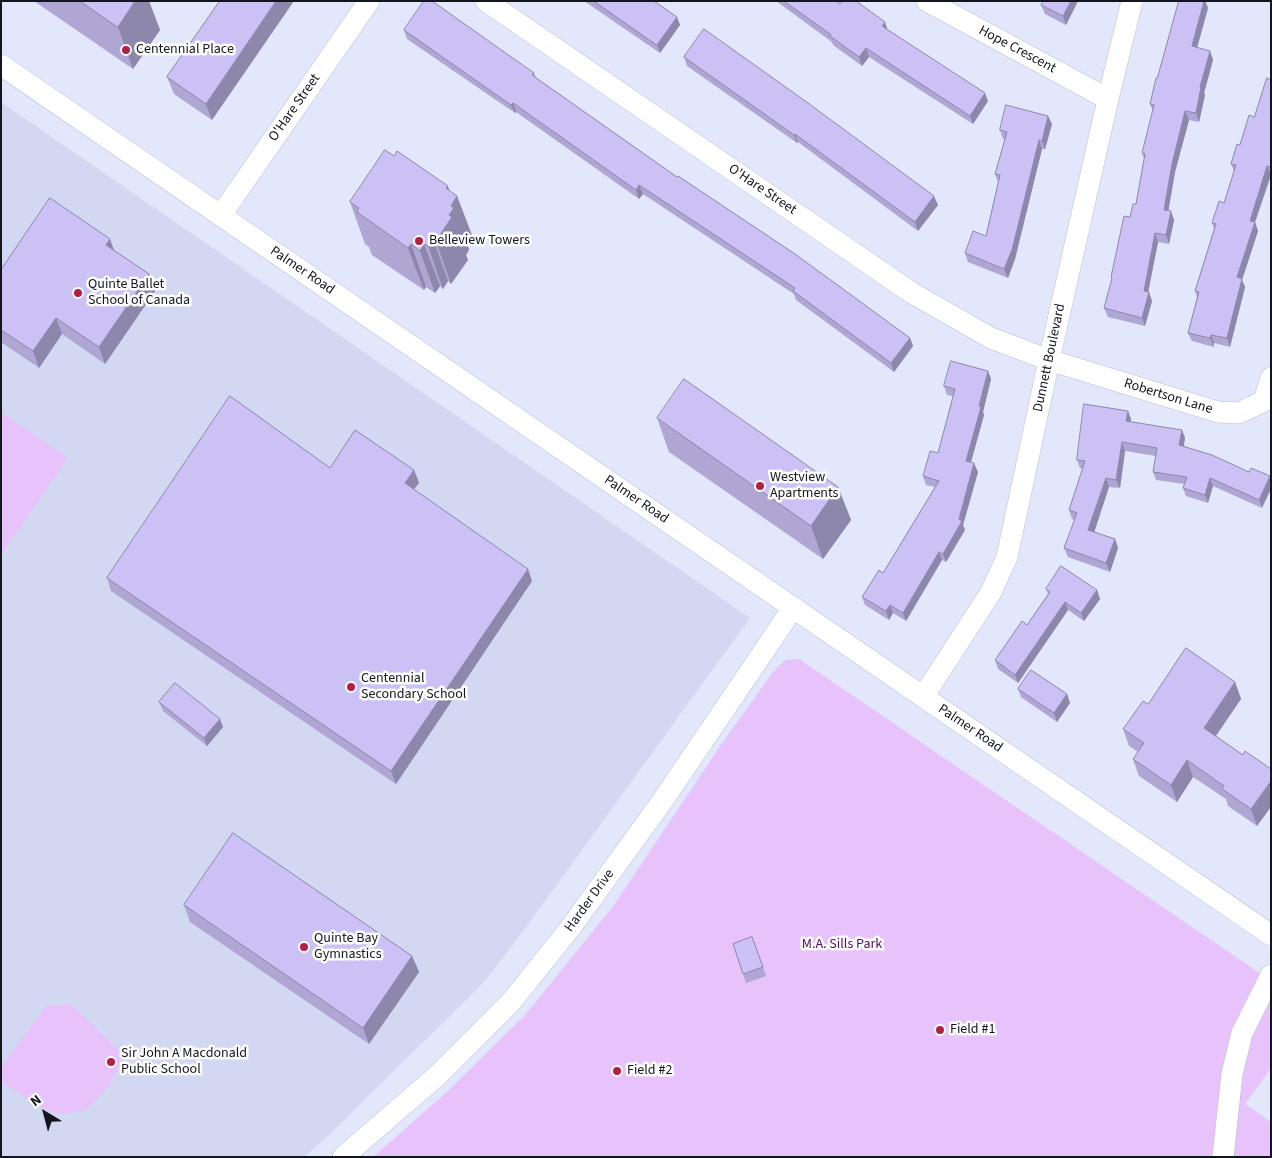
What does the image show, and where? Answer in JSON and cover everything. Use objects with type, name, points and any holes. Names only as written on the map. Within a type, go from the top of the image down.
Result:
[{"type":"street","name":"O'Hare Street","points":[[221,216],[369,1]]},
{"type":"street","name":"O'Hare Street","points":[[486,1],[912,292],[991,338],[1049,360]]},
{"type":"street","name":"Hope Crescent","points":[[927,1],[1108,99]]},
{"type":"street","name":"Dunnett Boulevard","points":[[923,697],[991,592],[1007,557],[1049,360],[1132,1]]},
{"type":"street","name":"Palmer Road","points":[[1,65],[1271,935]]},
{"type":"street","name":"Robertson Lane","points":[[1049,360],[1218,412],[1239,413],[1264,401],[1271,378]]},
{"type":"street","name":"Harder Drive","points":[[343,1157],[438,1075],[511,1002],[571,927],[663,800],[793,608]]},
{"type":"street","points":[[1223,1157],[1232,1074],[1242,1033],[1271,975]]},
{"type":"shaded area","name":"Centennial Secondary School","points":[[1,102],[750,618],[524,930],[484,982],[329,1135],[304,1157],[1,1157]]},
{"type":"green space","points":[[1,412],[68,458],[1,555]]},
{"type":"green space","name":"M.A. Sills Park","points":[[799,659],[1271,981],[1271,1068],[1245,1104],[1271,1122],[1271,1157],[373,1157],[447,1092],[526,1014],[614,905],[723,742],[773,672],[785,660]]},
{"type":"green space","points":[[70,1004],[125,1056],[108,1086],[85,1111],[53,1114],[1,1082],[1,1067],[46,1006]]},
{"type":"building","points":[[80,1],[135,1],[118,27]]},
{"type":"building","points":[[220,1],[276,1],[206,104],[167,77]]},
{"type":"building","points":[[424,1],[432,1],[534,73],[532,75],[677,177],[795,254],[910,338],[891,363],[793,291],[795,288],[639,185],[636,190],[513,103],[511,105],[404,30]]},
{"type":"building","points":[[594,1],[654,1],[677,17],[657,45]]},
{"type":"building","points":[[784,1],[836,1],[840,4],[842,1],[856,1],[885,22],[882,26],[985,93],[970,116],[866,48],[859,57]]},
{"type":"building","points":[[1044,1],[1071,1],[1063,16],[1041,5]]},
{"type":"building","points":[[1179,1],[1204,1],[1192,46],[1210,51],[1200,87],[1196,113],[1185,111],[1172,164],[1164,210],[1171,211],[1166,235],[1155,233],[1144,291],[1149,292],[1142,318],[1104,308],[1124,216],[1130,217],[1133,204],[1136,204],[1145,154],[1142,153],[1154,105],[1150,104]]},
{"type":"building","points":[[704,29],[934,196],[915,222],[795,134],[684,57]]},
{"type":"building","points":[[1267,78],[1271,80],[1271,167],[1267,166],[1250,221],[1255,222],[1237,277],[1242,279],[1227,338],[1211,335],[1210,338],[1188,333],[1199,292],[1195,291],[1216,224],[1212,223],[1219,201],[1224,203],[1236,165],[1231,164],[1237,144],[1240,145],[1249,115],[1254,117]]},
{"type":"building","points":[[1006,105],[1048,116],[1042,141],[1039,140],[1012,250],[1004,269],[965,253],[973,231],[986,236],[1000,175],[995,174],[1007,132],[1000,130]]},
{"type":"building","points":[[385,150],[394,156],[397,151],[448,186],[446,188],[457,196],[451,206],[454,208],[449,215],[452,217],[436,241],[433,239],[428,246],[424,244],[420,251],[411,244],[408,248],[357,212],[359,208],[350,202]]},
{"type":"building","name":"Quinte Ballet School of Canada","points":[[50,198],[110,239],[106,245],[149,274],[99,347],[56,318],[33,351],[1,330],[1,270]]},
{"type":"building","points":[[951,361],[988,371],[979,406],[981,407],[966,461],[974,463],[959,519],[962,521],[943,554],[939,552],[903,613],[890,605],[886,611],[862,597],[879,570],[883,573],[939,481],[923,476],[930,451],[938,453],[955,389],[944,386]]},
{"type":"building","points":[[684,379],[838,487],[811,526],[657,418]]},
{"type":"building","points":[[230,396],[330,468],[355,430],[414,470],[405,483],[528,569],[391,771],[107,578]]},
{"type":"building","points":[[1084,404],[1128,411],[1126,421],[1182,430],[1179,445],[1212,455],[1249,472],[1251,468],[1270,476],[1259,500],[1210,478],[1205,495],[1183,488],[1187,477],[1153,472],[1157,448],[1122,442],[1116,480],[1106,478],[1088,530],[1115,539],[1106,563],[1064,548],[1077,513],[1069,510],[1085,461],[1077,460]]},
{"type":"building","points":[[1061,566],[1097,590],[1081,613],[1065,602],[1015,675],[995,660],[1022,621],[1027,625],[1050,592],[1046,589]]},
{"type":"building","points":[[1186,648],[1235,682],[1204,728],[1243,755],[1245,751],[1271,769],[1271,781],[1251,809],[1222,789],[1224,786],[1187,760],[1171,785],[1133,759],[1144,743],[1123,729],[1143,701],[1148,704]]},
{"type":"building","points":[[1031,670],[1067,694],[1054,713],[1018,689]]},
{"type":"building","points":[[175,683],[220,719],[204,738],[159,702]]},
{"type":"building","name":"Quinte Bay Gymnastics","points":[[233,833],[412,956],[363,1028],[184,905]]},
{"type":"building","points":[[752,937],[763,967],[743,974],[733,944]]},
{"type":"place","name":"Centennial Place","points":[[126,50]]},
{"type":"place","name":"Belleview Towers","points":[[419,241]]},
{"type":"place","name":"Quinte Ballet School of Canada","points":[[78,293]]},
{"type":"place","name":"Westview Apartments","points":[[760,486]]},
{"type":"place","name":"Centennial Secondary School","points":[[351,687]]},
{"type":"place","name":"Quinte Bay Gymnastics","points":[[304,947]]},
{"type":"place","name":"Field #1","points":[[940,1030]]},
{"type":"place","name":"Sir John A Macdonald Public School","points":[[111,1062]]},
{"type":"place","name":"Field #2","points":[[617,1071]]}]
